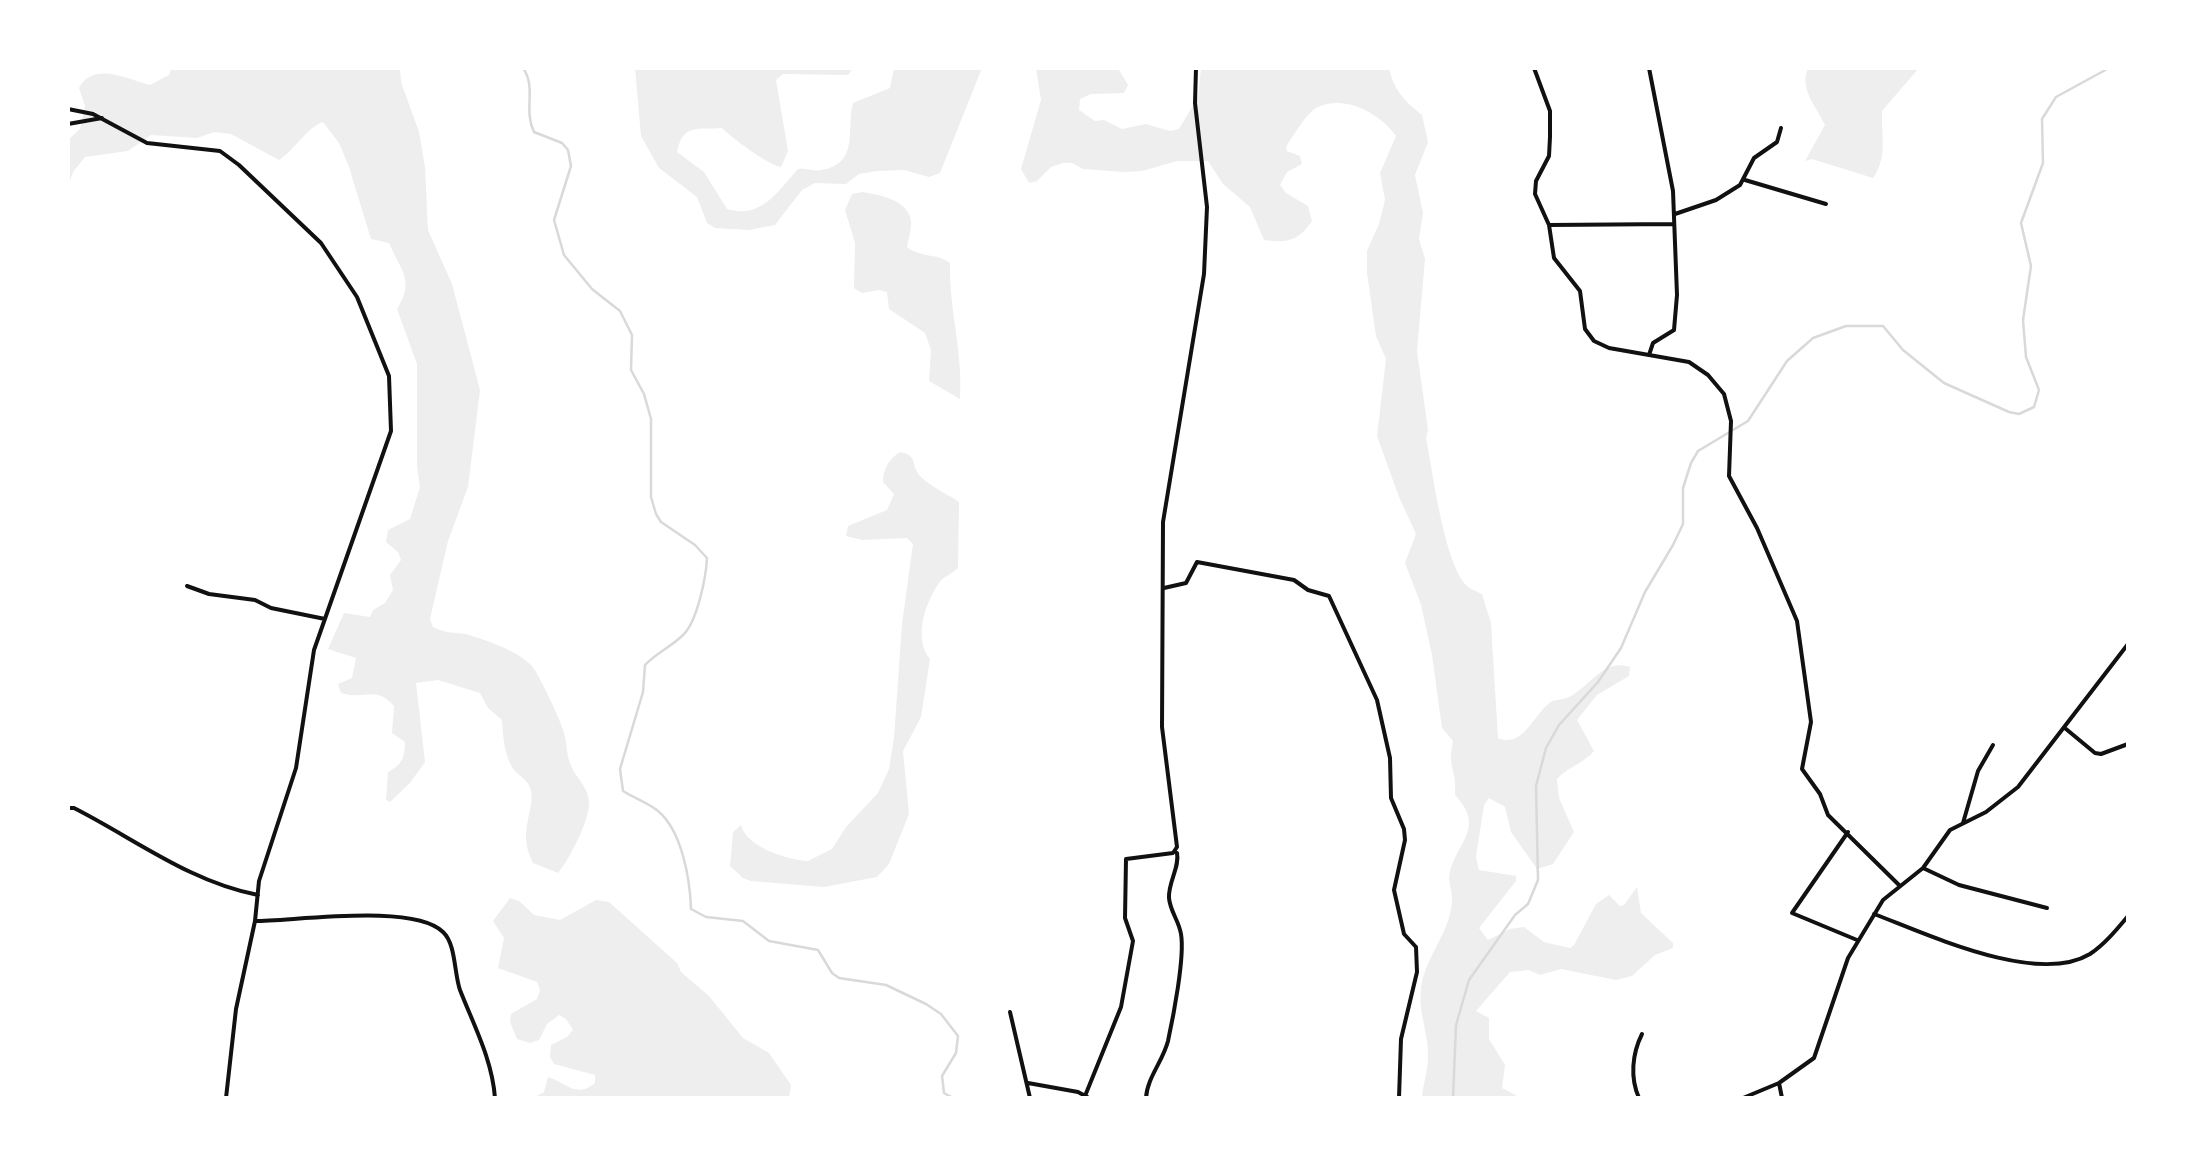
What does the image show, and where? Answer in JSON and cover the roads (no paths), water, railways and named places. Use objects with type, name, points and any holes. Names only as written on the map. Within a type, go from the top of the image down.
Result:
[{"type":"street","points":[[1146,1098],[1168,1044],[1182,936],[1170,901],[1178,858],[1162,728],[1164,514],[1204,274],[1207,206],[1195,103],[1196,68]]},
{"type":"street","points":[[1534,68],[1550,112],[1549,156],[1535,186],[1554,258],[1580,291],[1582,316],[1590,336],[1610,348],[1689,362],[1724,394],[1731,421],[1730,476],[1797,621],[1811,722],[1802,769],[1820,794],[1828,815],[1899,886]]},
{"type":"street","points":[[1648,355],[1653,343],[1676,326],[1675,214],[1650,68]]},
{"type":"street","points":[[68,109],[102,118],[147,143],[220,151],[239,164],[321,243],[357,297],[389,376],[392,431],[312,661],[296,768],[266,855],[258,894],[236,1009],[226,1098]]},
{"type":"street","points":[[68,124],[102,118]]},
{"type":"street","points":[[1675,214],[1716,200],[1744,180],[1754,158],[1777,142],[1781,128]]},
{"type":"street","points":[[1744,180],[1826,204]]},
{"type":"street","points":[[1548,225],[1676,224]]},
{"type":"street","points":[[1164,588],[1184,585],[1197,562],[1296,580],[1308,590],[1329,596],[1351,639],[1377,700],[1390,758],[1390,798],[1405,840],[1394,890],[1404,934],[1416,947],[1417,972],[1401,1039],[1400,1098]]},
{"type":"street","points":[[188,586],[325,619]]},
{"type":"street","points":[[1743,1098],[1779,1083],[1814,1058],[1848,958],[1874,914],[1899,886],[1924,868],[1946,834],[1986,812],[2018,787],[2128,644]]},
{"type":"street","points":[[2066,729],[2095,753],[2128,744]]},
{"type":"street","points":[[1963,823],[1978,771],[1992,746]]},
{"type":"street","points":[[68,808],[122,832],[191,874],[232,890],[258,894]]},
{"type":"street","points":[[1848,832],[1792,912],[1857,940]]},
{"type":"street","points":[[1028,1083],[1087,1097],[1121,1007],[1133,941],[1125,918],[1125,861],[1175,852]]},
{"type":"street","points":[[1924,868],[1959,885],[2047,908]]},
{"type":"street","points":[[254,921],[348,914],[408,919],[440,929],[447,938],[461,992],[486,1052],[495,1098]]},
{"type":"street","points":[[1874,914],[1985,953],[2038,964],[2072,961],[2089,954],[2128,916]]},
{"type":"street","points":[[1010,1012],[1030,1098]]},
{"type":"street","points":[[1639,1098],[1633,1052],[1642,1034]]},
{"type":"street","points":[[1779,1083],[1782,1098]]},
{"type":"waterway","points":[[523,68],[529,83],[534,132],[562,143],[568,150],[571,166],[554,220],[564,255],[592,289],[620,311],[632,335],[631,370],[651,419],[651,497],[656,514],[707,558],[700,599],[688,629],[645,665],[643,692],[620,769],[623,791],[654,808],[673,831],[686,870],[691,909],[706,917],[743,921],[769,941],[818,950],[839,978],[886,985],[941,1014],[958,1036],[956,1053],[942,1076],[944,1093],[953,1098]]},
{"type":"waterway","points":[[1453,1098],[1456,1025],[1469,980],[1515,915],[1528,904],[1538,880],[1536,786],[1546,748],[1559,725],[1598,682],[1621,648],[1645,592],[1683,524],[1683,488],[1698,451],[1748,421],[1787,361],[1813,338],[1846,326],[1883,326],[1903,350],[1944,383],[2009,412],[2019,414],[2034,407],[2039,390],[2026,357],[2023,320],[2031,266],[2021,223],[2043,163],[2042,119],[2056,97],[2109,68]]}]
